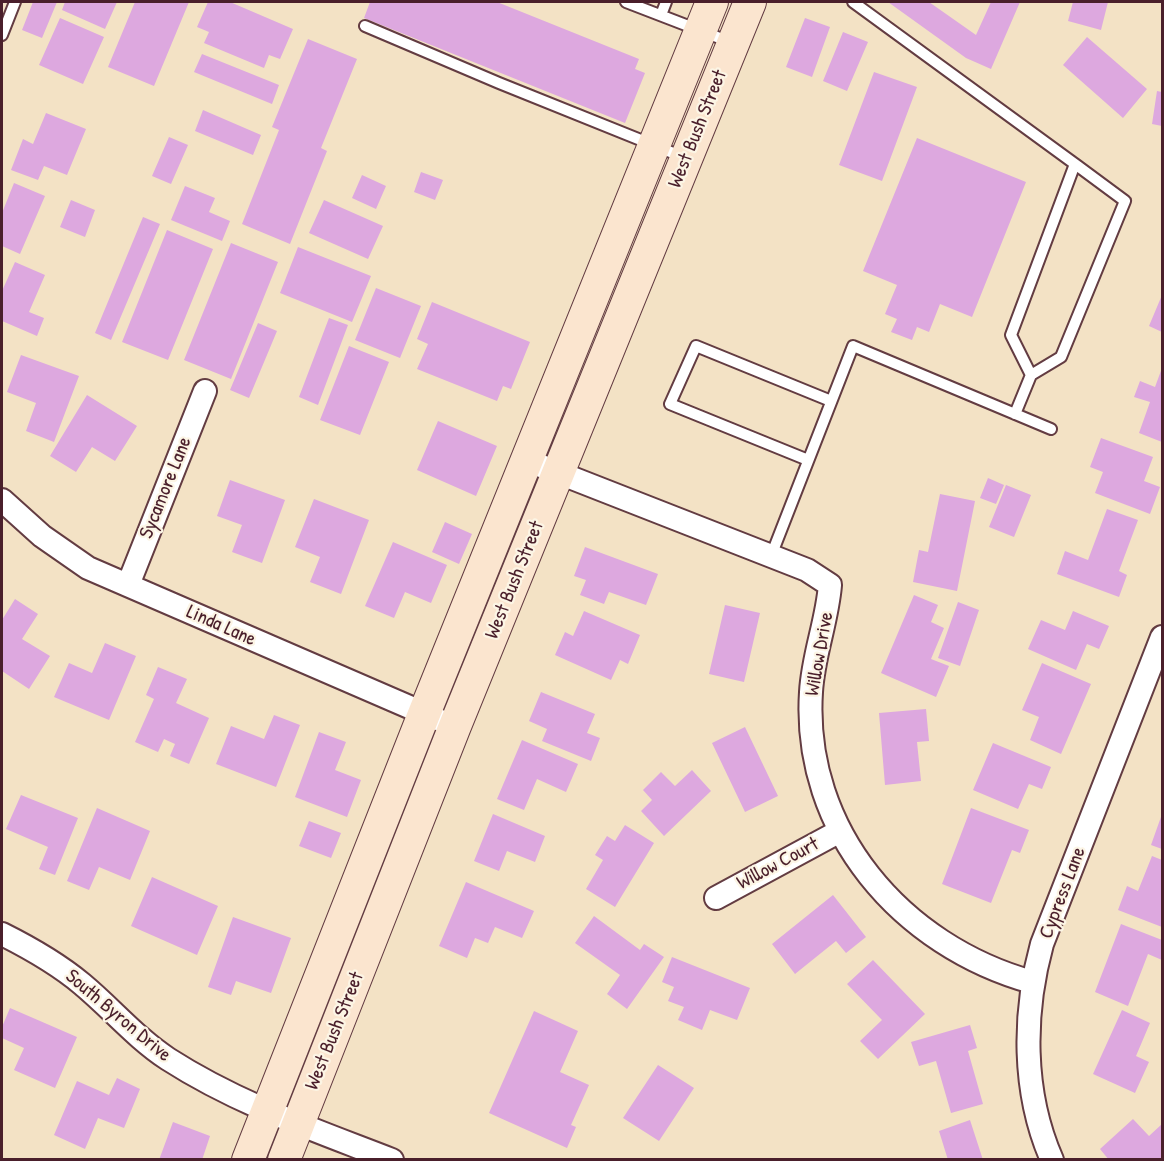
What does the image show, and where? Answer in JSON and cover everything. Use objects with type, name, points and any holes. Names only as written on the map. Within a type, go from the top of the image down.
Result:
[{"type":"main road","name":"West Bush Street","points":[[248,1160],[424,714],[712,2]]},
{"type":"main road","name":"West Bush Street","points":[[284,1160],[557,472],[750,2]]},
{"type":"street","name":"Sycamore Lane","points":[[128,585],[205,391]]},
{"type":"street","name":"Willow Drive","points":[[526,460],[807,570],[830,585],[828,612],[817,648],[811,692],[813,753],[819,779],[840,831],[856,860],[917,924],[956,952],[995,972],[1032,982]]},
{"type":"street","name":"Linda Lane","points":[[2,500],[42,536],[88,568],[455,726]]},
{"type":"street","name":"Cypress Lane","points":[[1052,1160],[1039,1120],[1027,1045],[1032,982],[1042,944],[1162,637]]},
{"type":"street","name":"Willow Court","points":[[716,898],[840,831]]},
{"type":"street","name":"South Byron Drive","points":[[2,934],[64,971],[166,1058],[266,1113],[392,1160]]},
{"type":"lane","points":[[2,34],[15,2]]},
{"type":"lane","points":[[626,2],[733,43]]},
{"type":"lane","points":[[661,15],[666,2]]},
{"type":"lane","points":[[853,2],[1125,201],[1061,357],[1031,375],[1015,414]]},
{"type":"lane","points":[[365,26],[686,158]]},
{"type":"lane","points":[[1031,375],[1011,335],[1075,164]]},
{"type":"lane","points":[[771,556],[853,345],[1051,429]]},
{"type":"lane","points":[[808,460],[670,404],[696,346],[831,401]]},
{"type":"building","points":[[33,2],[57,2],[42,38],[22,30]]},
{"type":"building","points":[[65,2],[117,2],[105,29],[62,10]]},
{"type":"building","points":[[135,2],[189,2],[154,86],[108,67]]},
{"type":"building","points":[[208,2],[230,2],[293,29],[280,59],[269,55],[264,68],[204,43],[209,32],[197,27]]},
{"type":"building","points":[[370,2],[497,2],[639,59],[635,69],[645,73],[625,123],[364,18]]},
{"type":"building","points":[[888,2],[929,2],[976,35],[991,2],[1020,2],[991,69],[966,58]]},
{"type":"building","points":[[1073,2],[1108,2],[1101,30],[1068,21]]},
{"type":"building","points":[[60,18],[104,37],[83,84],[39,65]]},
{"type":"building","points":[[805,18],[830,27],[812,77],[786,67]]},
{"type":"building","points":[[843,32],[868,42],[847,91],[823,81]]},
{"type":"building","points":[[1087,37],[1147,89],[1123,118],[1063,65]]},
{"type":"building","points":[[308,39],[357,59],[321,148],[327,151],[290,244],[242,224],[279,130],[272,127]]},
{"type":"building","points":[[202,54],[279,85],[272,104],[194,72]]},
{"type":"building","points":[[874,72],[917,87],[882,181],[839,165]]},
{"type":"building","points":[[1157,91],[1162,92],[1162,126],[1152,124]]},
{"type":"building","points":[[203,110],[261,135],[253,155],[195,131]]},
{"type":"building","points":[[46,113],[86,129],[67,175],[44,166],[38,180],[11,170],[23,139],[33,144]]},
{"type":"building","points":[[169,137],[188,145],[171,184],[152,176]]},
{"type":"building","points":[[917,138],[1026,182],[972,317],[940,304],[929,332],[917,327],[912,340],[891,332],[897,319],[885,314],[897,285],[863,271]]},
{"type":"building","points":[[421,172],[443,180],[435,200],[414,192]]},
{"type":"building","points":[[362,175],[386,186],[376,209],[352,198]]},
{"type":"building","points":[[14,183],[45,196],[20,254],[2,246],[2,213]]},
{"type":"building","points":[[185,186],[215,198],[209,212],[230,221],[222,241],[171,220]]},
{"type":"building","points":[[71,200],[95,210],[85,237],[60,227]]},
{"type":"building","points":[[324,200],[383,226],[368,259],[309,233]]},
{"type":"building","points":[[143,217],[160,224],[111,340],[95,333]]},
{"type":"building","points":[[167,230],[213,249],[168,360],[122,342]]},
{"type":"building","points":[[231,243],[278,262],[231,379],[184,360]]},
{"type":"building","points":[[298,247],[371,276],[352,322],[280,293]]},
{"type":"building","points":[[15,262],[45,275],[29,312],[44,318],[37,336],[2,321],[2,291]]},
{"type":"building","points":[[376,288],[421,306],[400,358],[355,340]]},
{"type":"building","points":[[1162,295],[1162,332],[1149,326]]},
{"type":"building","points":[[432,302],[530,342],[511,389],[503,386],[497,401],[417,369],[428,344],[417,339]]},
{"type":"building","points":[[329,318],[348,325],[318,405],[299,397]]},
{"type":"building","points":[[258,323],[277,331],[249,398],[230,390]]},
{"type":"building","points":[[349,346],[389,362],[360,435],[320,420]]},
{"type":"building","points":[[21,355],[79,376],[54,442],[26,431],[36,403],[7,392]]},
{"type":"building","points":[[1162,368],[1162,442],[1139,433],[1150,402],[1134,397],[1140,381],[1155,387]]},
{"type":"building","points":[[87,395],[137,426],[115,461],[92,447],[76,472],[50,456]]},
{"type":"building","points":[[438,421],[497,446],[476,496],[417,470]]},
{"type":"building","points":[[1101,438],[1153,457],[1144,481],[1160,487],[1150,514],[1095,493],[1103,472],[1090,467]]},
{"type":"building","points":[[988,478],[1004,485],[996,504],[980,498]]},
{"type":"building","points":[[230,480],[285,500],[262,563],[232,552],[242,525],[217,516]]},
{"type":"building","points":[[1006,485],[1031,495],[1014,537],[989,527]]},
{"type":"building","points":[[940,494],[975,501],[957,591],[913,582],[919,550],[928,552]]},
{"type":"building","points":[[314,499],[369,520],[341,594],[310,582],[320,557],[295,547]]},
{"type":"building","points":[[1107,509],[1138,520],[1119,571],[1127,575],[1119,597],[1057,574],[1065,551],[1088,560]]},
{"type":"building","points":[[445,522],[472,534],[459,564],[432,552]]},
{"type":"building","points":[[393,542],[447,565],[431,603],[405,592],[394,618],[365,606]]},
{"type":"building","points":[[585,547],[658,574],[646,605],[609,592],[604,604],[580,595],[586,580],[574,576]]},
{"type":"building","points":[[914,595],[938,605],[931,622],[944,628],[931,659],[949,666],[936,697],[881,673]]},
{"type":"building","points":[[15,599],[38,614],[22,639],[50,656],[29,689],[2,671],[2,620]]},
{"type":"building","points":[[958,602],[979,610],[960,666],[938,658]]},
{"type":"building","points":[[725,605],[760,613],[744,682],[709,674]]},
{"type":"building","points":[[584,611],[640,635],[628,664],[620,660],[611,680],[555,655],[565,632],[573,636]]},
{"type":"building","points":[[1073,611],[1109,626],[1099,649],[1087,644],[1076,670],[1028,649],[1041,620],[1065,630]]},
{"type":"building","points":[[105,643],[136,656],[109,720],[54,697],[69,663],[92,673]]},
{"type":"building","points":[[1042,663],[1091,684],[1061,754],[1030,740],[1039,717],[1022,710]]},
{"type":"building","points":[[158,667],[187,679],[176,703],[209,718],[189,764],[170,756],[175,744],[164,739],[158,752],[135,742],[154,699],[146,695]]},
{"type":"building","points":[[541,692],[595,714],[587,733],[600,738],[591,761],[542,741],[547,729],[529,721]]},
{"type":"building","points":[[926,709],[929,741],[917,742],[921,781],[885,785],[879,713]]},
{"type":"building","points":[[274,715],[300,725],[276,787],[216,764],[231,726],[264,739]]},
{"type":"building","points":[[745,727],[778,796],[745,812],[712,743]]},
{"type":"building","points":[[319,732],[346,742],[335,770],[361,780],[347,817],[295,797]]},
{"type":"building","points":[[522,740],[578,764],[566,792],[537,779],[524,810],[497,799]]},
{"type":"building","points":[[993,743],[1051,767],[1042,789],[1029,784],[1018,809],[973,790]]},
{"type":"building","points":[[692,770],[711,791],[664,836],[641,811],[652,800],[643,790],[661,772],[675,786]]},
{"type":"building","points":[[21,795],[78,818],[55,875],[39,869],[48,847],[6,829]]},
{"type":"building","points":[[97,808],[150,831],[130,880],[99,867],[89,890],[67,881]]},
{"type":"building","points":[[971,808],[1029,830],[1020,853],[1012,850],[991,903],[942,884]]},
{"type":"building","points":[[493,814],[545,836],[535,862],[507,851],[499,871],[474,861]]},
{"type":"building","points":[[1162,814],[1162,849],[1151,845]]},
{"type":"building","points":[[309,821],[341,833],[331,858],[299,846]]},
{"type":"building","points":[[625,825],[654,843],[615,907],[586,889],[603,860],[595,855],[607,836],[615,841]]},
{"type":"building","points":[[1152,856],[1162,860],[1162,927],[1118,910],[1127,886],[1138,891]]},
{"type":"building","points":[[152,877],[218,906],[197,955],[131,926]]},
{"type":"building","points":[[466,882],[534,911],[522,938],[495,927],[488,943],[475,938],[467,958],[439,946]]},
{"type":"building","points":[[833,895],[866,937],[846,953],[836,941],[795,974],[772,944]]},
{"type":"building","points":[[594,916],[640,950],[644,944],[664,957],[627,1009],[607,994],[620,975],[575,943]]},
{"type":"building","points":[[233,917],[291,938],[271,993],[236,981],[231,995],[208,987]]},
{"type":"building","points":[[1121,924],[1162,940],[1162,960],[1148,954],[1128,1006],[1095,992]]},
{"type":"building","points":[[672,957],[750,988],[737,1020],[710,1010],[702,1030],[678,1020],[684,1007],[668,1001],[674,987],[662,982]]},
{"type":"building","points":[[873,960],[925,1014],[878,1059],[860,1041],[882,1020],[847,984]]},
{"type":"building","points":[[10,1008],[77,1037],[55,1088],[14,1070],[24,1048],[2,1038],[2,1027]]},
{"type":"building","points":[[1122,1010],[1150,1023],[1136,1056],[1149,1062],[1135,1093],[1093,1074]]},
{"type":"building","points":[[534,1011],[578,1031],[560,1072],[589,1085],[571,1125],[576,1127],[567,1148],[489,1113]]},
{"type":"building","points":[[970,1025],[977,1048],[968,1051],[983,1104],[951,1113],[936,1061],[919,1066],[911,1042]]},
{"type":"building","points":[[658,1065],[694,1088],[659,1141],[623,1118]]},
{"type":"building","points":[[117,1078],[140,1089],[124,1128],[98,1118],[85,1149],[54,1135],[77,1081],[109,1095]]},
{"type":"building","points":[[1133,1119],[1149,1136],[1162,1124],[1162,1160],[1109,1160],[1100,1149]]},
{"type":"building","points":[[970,1120],[983,1160],[948,1160],[939,1131]]},
{"type":"building","points":[[173,1122],[210,1136],[202,1160],[159,1160]]}]
